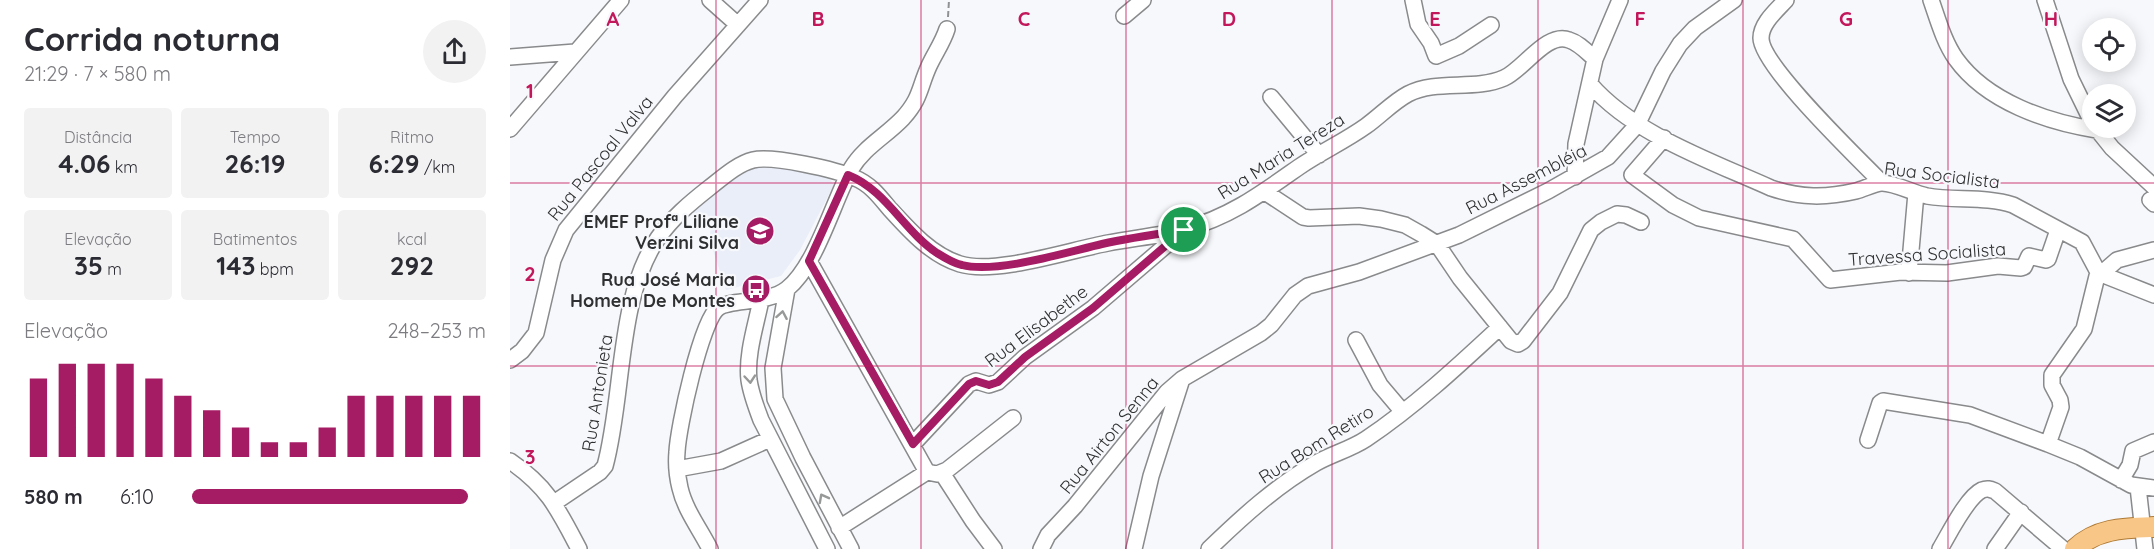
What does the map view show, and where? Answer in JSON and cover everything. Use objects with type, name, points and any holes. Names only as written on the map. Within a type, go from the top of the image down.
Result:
[{"type":"main road","points":[[2075,549],[2103,531],[2149,527]]},
{"type":"street","points":[[510,129],[621,0]]},
{"type":"street","points":[[710,0],[738,25]]},
{"type":"street","name":"Rua Pascoal Valva","points":[[510,360],[526,347],[536,333],[553,260],[566,230],[675,96],[760,0]]},
{"type":"street","points":[[1124,16],[1143,0]]},
{"type":"street","points":[[1413,0],[1418,24],[1431,43],[1436,56],[1459,46],[1491,26]]},
{"type":"street","name":"Rua Assembléia","points":[[1437,244],[1575,177],[1608,157],[1637,125],[1663,71],[1680,44],[1695,28],[1734,0]]},
{"type":"street","points":[[1786,0],[1763,27],[1762,46],[1773,65],[1800,97],[1882,183]]},
{"type":"street","points":[[1931,0],[1951,51],[1970,76],[1982,87],[1996,96],[2048,119],[2082,124]]},
{"type":"street","points":[[2045,0],[2071,79],[2082,101]]},
{"type":"street","points":[[1575,177],[1576,144],[1595,59],[1616,2]]},
{"type":"street","points":[[851,549],[798,449],[775,399],[773,368],[787,289],[809,261],[848,175],[863,152],[901,120],[915,102],[928,67],[947,29]]},
{"type":"street","name":"Rua Maria Tereza","points":[[848,175],[874,190],[903,223],[931,249],[945,258],[963,265],[982,267],[1045,258],[1104,243],[1184,230],[1219,217],[1264,192],[1363,129],[1407,95],[1426,89],[1486,83],[1506,77],[1557,38],[1569,40],[1595,59]]},
{"type":"street","points":[[510,57],[575,52]]},
{"type":"street","name":"Rua Socialista","points":[[1590,84],[1603,100],[1637,125],[1771,188],[1790,195],[1819,197],[1842,194],[1882,183],[1916,193],[1960,200],[2003,202],[2032,214],[2082,242],[2100,273]]},
{"type":"street","points":[[1271,97],[1319,155]]},
{"type":"street","name":"Travessa Socialista","points":[[1664,138],[1632,176],[1673,205],[1699,218],[1793,239],[1830,280],[1909,273],[1947,273],[1998,266],[2021,268],[2029,256],[2048,259],[2058,230]]},
{"type":"street","points":[[2104,138],[2153,197]]},
{"type":"street","name":"Rua Antonieta","points":[[554,503],[600,472],[605,466],[637,282],[651,250],[667,225],[719,180],[753,160],[776,160],[848,175]]},
{"type":"street","points":[[1264,192],[1303,217],[1359,216],[1381,219],[1404,225],[1437,244],[1460,278],[1515,344],[1523,341],[1560,292],[1592,230],[1601,222],[1617,214],[1626,215],[1641,222]]},
{"type":"street","points":[[1909,273],[1916,193]]},
{"type":"street","name":"Rua Elisabethe","points":[[913,444],[969,384],[976,381],[989,385],[998,382],[1025,357],[1093,308],[1184,230]]},
{"type":"street","name":"Rua Airton Senna","points":[[1041,549],[1048,534],[1076,506],[1161,399],[1182,379],[1272,325],[1300,290],[1437,244]]},
{"type":"street","points":[[2048,444],[2061,407],[2052,385],[2052,375],[2084,329],[2100,273],[2117,260],[2154,250]]},
{"type":"street","points":[[809,261],[913,444],[994,549]]},
{"type":"street","points":[[2100,273],[2154,295]]},
{"type":"street","points":[[710,549],[684,502],[677,468],[680,423],[693,373],[712,315],[721,306],[761,300],[787,289]]},
{"type":"street","points":[[761,300],[748,378],[758,413],[770,439],[827,549]]},
{"type":"street","name":"Rua Bom Retiro","points":[[1209,549],[1257,504],[1284,483],[1318,462],[1364,440],[1467,357],[1500,327]]},
{"type":"street","points":[[1356,340],[1380,385],[1402,411]]},
{"type":"street","points":[[1134,549],[1151,476],[1182,379]]},
{"type":"street","points":[[1868,440],[1880,403],[1883,401],[1970,415],[2080,457],[2121,480],[2138,486],[2154,488]]},
{"type":"street","points":[[839,528],[974,450],[1013,418]]},
{"type":"street","points":[[677,468],[721,461],[770,439]]},
{"type":"street","points":[[2121,480],[2130,465],[2133,451],[2154,442]]},
{"type":"street","points":[[510,461],[531,476],[554,503],[579,549]]},
{"type":"street","points":[[2138,486],[2149,527],[2145,549]]},
{"type":"street","points":[[1940,549],[1970,501],[1979,491],[1985,489],[1995,491],[2063,549]]},
{"type":"street","points":[[1995,549],[2021,513]]},
{"type":"path","points":[[947,29],[949,0]]},
{"type":"shaded area","name":"EMEF Profª Liliane Verzini Silva","points":[[747,165],[773,166],[827,175],[834,185],[800,250],[781,276],[726,290],[709,238],[712,224],[689,213]]},
{"type":"place","name":"EMEF Profª Liliane Verzini Silva","points":[[760,231]]},
{"type":"place","name":"Rua José Maria Homem De Montes","points":[[756,289]]},
{"type":"route","points":[[848,175],[874,190],[903,223],[931,249],[963,265],[982,267],[1045,258],[1104,243],[1184,230],[1093,308],[1025,357],[1002,380],[989,385],[976,381],[969,384],[913,444],[809,261],[848,175]]}]
